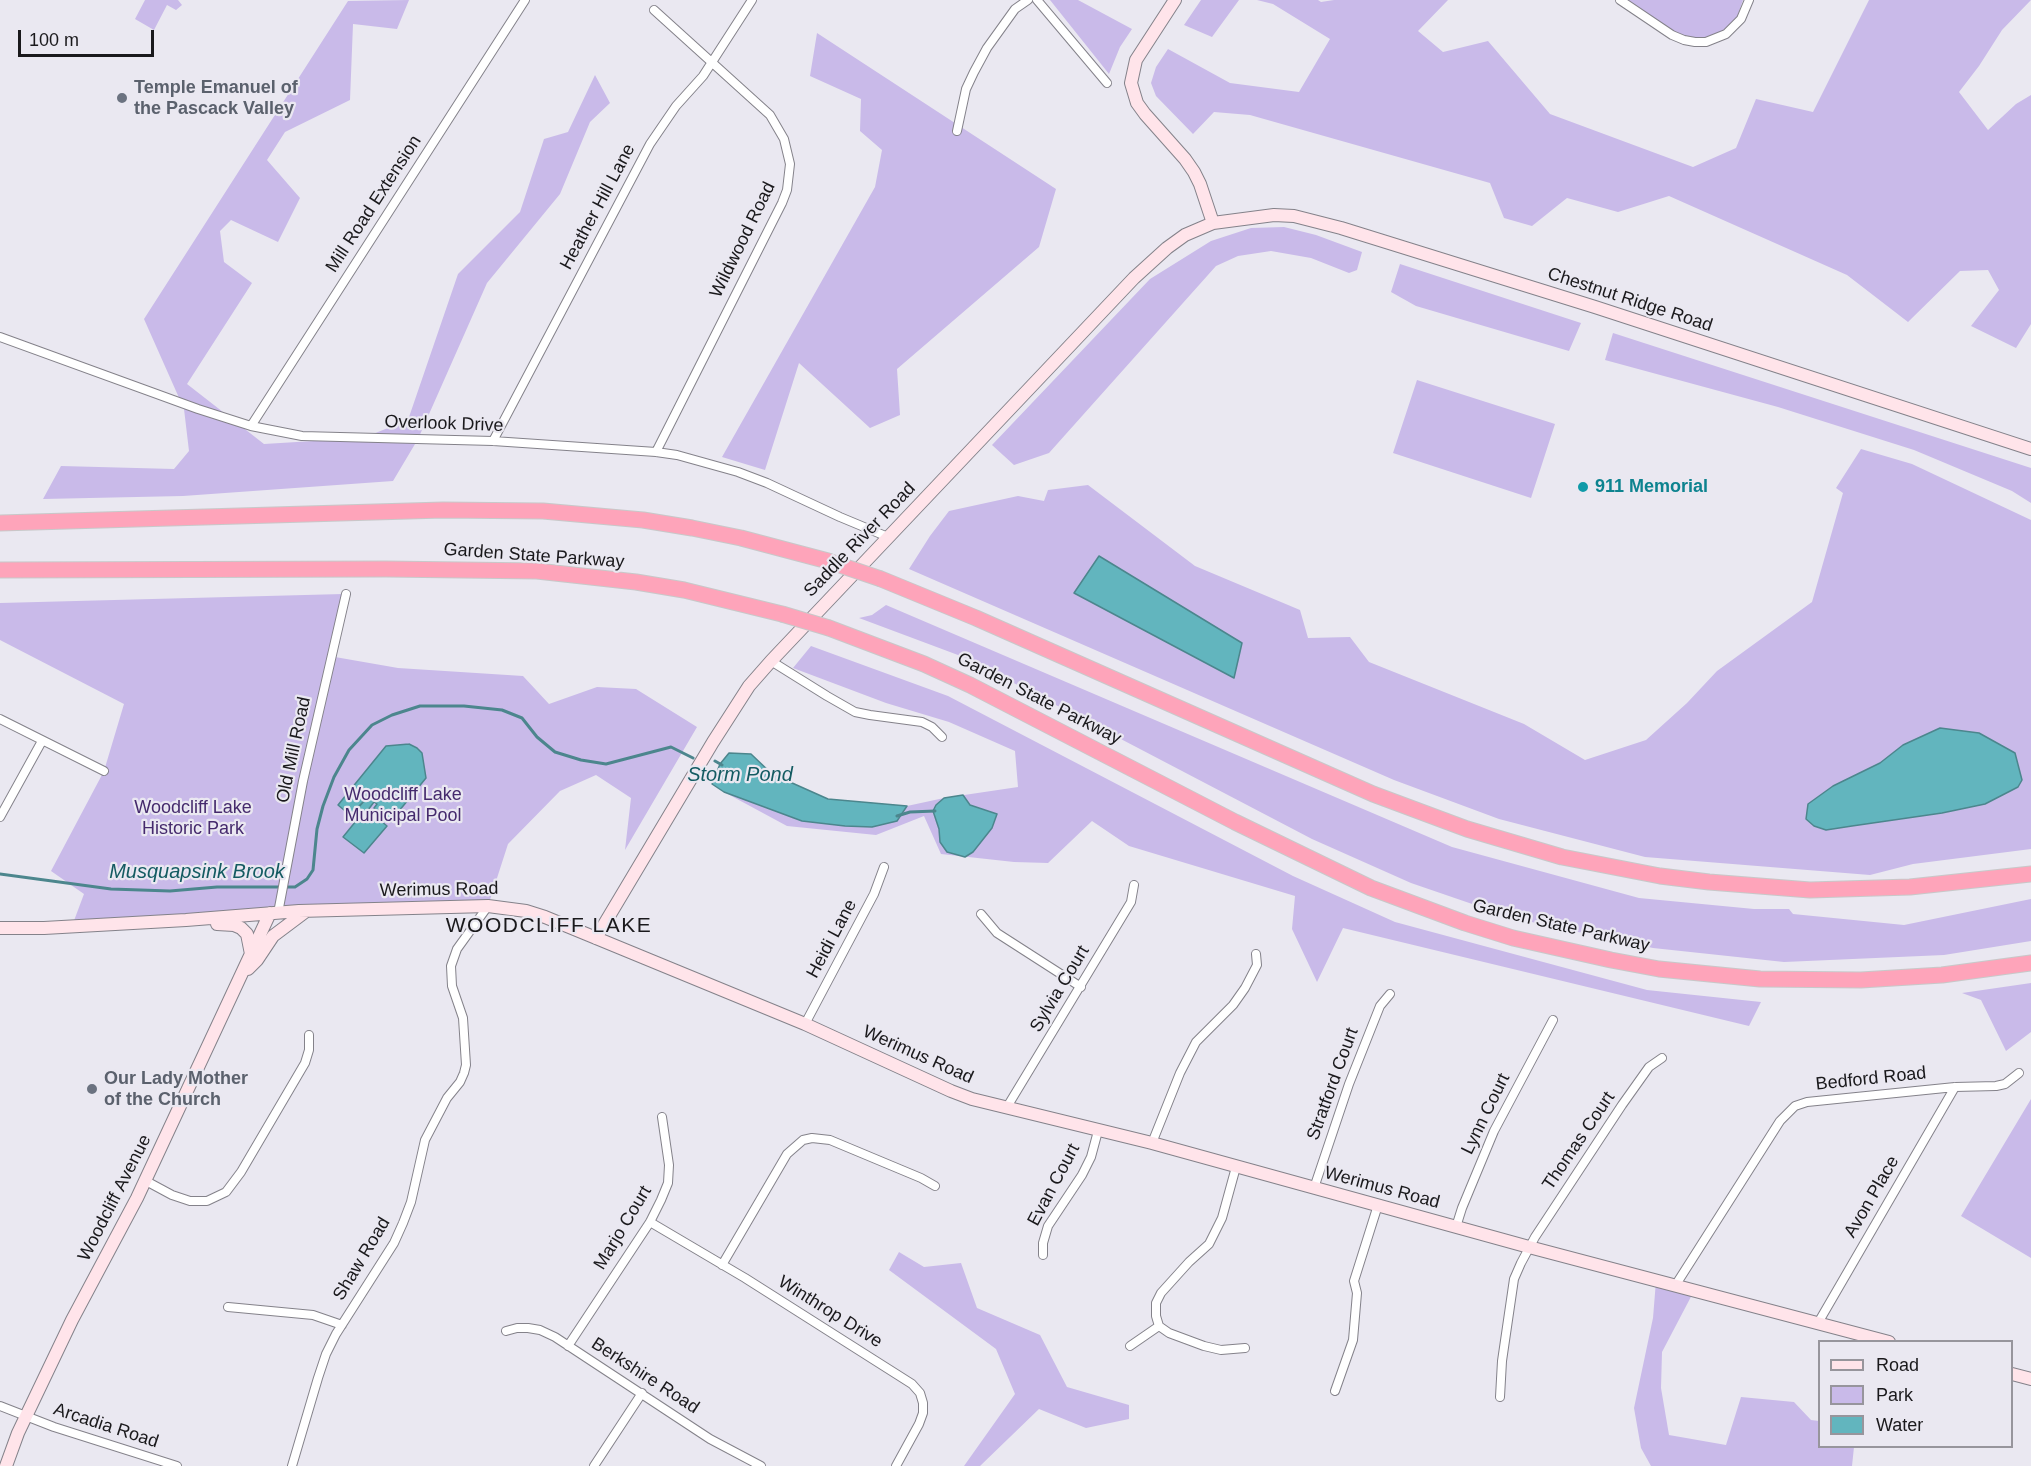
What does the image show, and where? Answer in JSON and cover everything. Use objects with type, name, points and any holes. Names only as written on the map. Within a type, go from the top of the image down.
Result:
[{"type":"highway","points":[[0,523],[443,510],[543,511],[643,520],[692,528],[741,538],[828,561],[881,579],[976,618],[1373,794],[1467,829],[1562,857],[1670,877],[1810,890],[1910,887],[2031,874]]},
{"type":"highway","name":"Garden State Parkway","points":[[0,570],[396,568],[537,571],[684,590],[783,614],[829,628],[924,664],[970,685],[1235,822],[1353,880],[1418,907],[1513,938],[1659,969],[1760,979],[1861,980],[1960,973],[2031,963]]},
{"type":"main road","points":[[1175,0],[1136,60],[1131,83],[1137,103],[1194,172],[1213,223]]},
{"type":"main road","name":"Chestnut Ridge Road","points":[[1213,223],[1237,218],[1274,215],[1294,216],[1341,228],[1595,307],[2031,449]]},
{"type":"main road","name":"Saddle River Road","points":[[596,938],[749,686],[1140,272],[1185,235],[1213,223]]},
{"type":"main road","name":"Werimus Road","points":[[0,928],[44,928],[307,911],[488,906],[536,914],[805,1024],[951,1091],[1098,1131],[1152,1143],[1529,1247],[1885,1340]]},
{"type":"main road","points":[[242,973],[258,960],[273,936],[307,911]]},
{"type":"main road","name":"Woodcliff Avenue","points":[[6,1466],[18,1433],[72,1320],[146,1181],[251,954],[274,913]]},
{"type":"main road","points":[[186,920],[204,924],[234,925],[241,928],[248,934],[251,954]]},
{"type":"main road","points":[[2013,1374],[2031,1379]]},
{"type":"street","name":"Mill Road Extension","points":[[251,426],[525,0]]},
{"type":"street","name":"Heather Hill Lane","points":[[493,441],[650,144],[662,125],[703,76],[752,0]]},
{"type":"street","points":[[957,131],[966,89],[987,48],[1015,9],[1028,0]]},
{"type":"street","points":[[1037,0],[1107,82]]},
{"type":"street","points":[[1620,0],[1672,35],[1695,42],[1717,39],[1735,28],[1747,10],[1749,0]]},
{"type":"street","name":"Wildwood Road","points":[[654,10],[770,116],[778,126],[788,152],[790,177],[782,203],[656,452]]},
{"type":"street","name":"Overlook Drive","points":[[0,337],[198,410],[251,426],[302,436],[493,441],[677,455],[763,481],[840,518],[888,537]]},
{"type":"street","name":"Old Mill Road","points":[[274,913],[284,881],[303,781],[346,594]]},
{"type":"street","points":[[771,661],[855,712],[922,722],[932,727],[942,737]]},
{"type":"street","points":[[0,719],[104,771]]},
{"type":"street","points":[[0,818],[42,741]]},
{"type":"street","name":"Heidi Lane","points":[[805,1024],[874,894],[884,867]]},
{"type":"street","name":"Sylvia Court","points":[[1007,1107],[1131,902],[1134,885]]},
{"type":"street","name":"Shaw Road","points":[[292,1466],[326,1354],[394,1243],[411,1202],[425,1140],[447,1098],[464,1074],[466,1065],[463,1018],[452,986],[451,966],[457,949],[488,906]]},
{"type":"street","points":[[981,914],[997,933],[1081,987]]},
{"type":"street","points":[[1152,1143],[1180,1073],[1196,1042],[1233,1005],[1245,988],[1257,965],[1256,954]]},
{"type":"street","name":"Stratford Court","points":[[1314,1188],[1348,1084],[1380,1006],[1390,994]]},
{"type":"street","name":"Lynn Court","points":[[1456,1227],[1494,1131],[1553,1020]]},
{"type":"street","points":[[146,1181],[172,1195],[190,1201],[207,1201],[226,1192],[241,1172],[305,1063],[309,1050],[309,1035]]},
{"type":"street","name":"Thomas Court","points":[[1500,1397],[1502,1361],[1514,1279],[1529,1247],[1622,1105],[1649,1067],[1662,1058]]},
{"type":"street","name":"Bedford Road","points":[[1676,1286],[1780,1121],[1795,1106],[1807,1102],[1956,1087],[1996,1086],[2005,1084],[2019,1073]]},
{"type":"street","name":"Avon Place","points":[[1818,1323],[1956,1087]]},
{"type":"street","name":"Marjo Court","points":[[568,1346],[650,1222],[668,1183],[669,1165],[662,1116]]},
{"type":"street","name":"Evan Court","points":[[1043,1255],[1043,1243],[1048,1226],[1082,1175],[1091,1157],[1098,1131]]},
{"type":"street","points":[[722,1265],[788,1154],[804,1140],[819,1138],[830,1140],[935,1186]]},
{"type":"street","points":[[1236,1167],[1222,1218],[1209,1244],[1161,1293],[1156,1303],[1156,1316],[1159,1326],[1169,1333],[1212,1348],[1234,1350],[1245,1348]]},
{"type":"street","points":[[1335,1391],[1353,1340],[1357,1293],[1354,1281],[1378,1205]]},
{"type":"street","name":"Winthrop Drive","points":[[650,1222],[912,1384],[920,1393],[923,1413],[896,1466]]},
{"type":"street","points":[[228,1307],[313,1315],[342,1325]]},
{"type":"street","points":[[1130,1346],[1159,1326]]},
{"type":"street","name":"Berkshire Road","points":[[506,1331],[517,1328],[540,1330],[642,1393],[710,1439],[761,1466]]},
{"type":"street","points":[[594,1466],[642,1393]]},
{"type":"street","name":"Arcadia Road","points":[[0,1406],[54,1428],[177,1466]]},
{"type":"green space","points":[[145,0],[178,0],[182,5],[176,10],[167,5],[154,30],[135,19]]},
{"type":"green space","points":[[409,0],[397,29],[353,24],[350,100],[285,132],[267,160],[300,198],[278,242],[231,220],[220,231],[224,262],[252,283],[187,384],[264,444],[363,438],[408,420],[458,274],[520,212],[544,139],[568,132],[595,75],[610,103],[590,122],[560,194],[487,283],[418,439],[393,481],[183,496],[43,499],[61,466],[174,469],[189,451],[184,409],[144,319],[348,1]]},
{"type":"green space","points":[[1050,0],[1078,0],[1132,29],[1120,47],[1109,74]]},
{"type":"green space","points":[[1201,0],[1239,0],[1212,37],[1184,25]]},
{"type":"green space","points":[[1257,0],[1318,0],[1321,2],[1448,0],[1418,31],[1443,52],[1488,41],[1550,114],[1693,167],[1736,148],[1756,99],[1813,112],[1869,0],[2031,0],[2002,30],[1959,92],[1988,130],[2016,104],[2031,95],[2031,324],[2016,348],[1971,326],[1999,290],[1988,270],[1960,271],[1908,322],[1847,275],[1669,196],[1618,212],[1567,198],[1532,226],[1504,218],[1490,183],[1250,115],[1214,112],[1193,134],[1156,96],[1151,83],[1156,67],[1168,49],[1230,83],[1299,92],[1330,39],[1273,4]]},
{"type":"green space","points":[[1617,0],[1743,0],[1734,26],[1694,44]]},
{"type":"green space","points":[[817,33],[1056,189],[1039,247],[897,369],[900,415],[870,428],[799,363],[765,470],[722,457],[875,187],[882,150],[860,131],[861,99],[810,76]]},
{"type":"green space","points":[[1284,227],[1316,235],[1362,252],[1357,270],[1349,273],[1311,258],[1271,251],[1238,256],[1216,266],[1049,453],[1014,465],[992,445],[1150,279],[1211,241],[1251,228]]},
{"type":"green space","points":[[1400,264],[1581,323],[1569,351],[1416,306],[1391,292]]},
{"type":"green space","points":[[1613,333],[2031,468],[2031,503],[2012,491],[1914,450],[1778,407],[1605,360]]},
{"type":"green space","points":[[1417,380],[1555,424],[1531,498],[1393,453]]},
{"type":"green space","points":[[1861,449],[1912,464],[2031,520],[2031,849],[1913,864],[1870,875],[1645,857],[1499,819],[1394,780],[909,569],[949,511],[1018,496],[1044,501],[1048,490],[1088,485],[1195,566],[1300,610],[1308,638],[1350,637],[1369,662],[1524,724],[1585,760],[1646,740],[1687,703],[1717,671],[1812,602],[1843,493],[1836,488]]},
{"type":"green space","points":[[343,594],[335,657],[398,668],[523,676],[549,704],[597,687],[636,689],[697,727],[625,850],[631,798],[596,775],[560,791],[508,844],[488,906],[72,926],[84,894],[51,871],[104,771],[124,704],[0,640],[0,603]]},
{"type":"green space","points":[[886,605],[1452,847],[1639,898],[1754,909],[1789,909],[1793,914],[1904,925],[2031,899],[2031,941],[1944,955],[1784,962],[1653,948],[1513,918],[1411,883],[1312,839],[966,658],[859,618],[872,615]]},
{"type":"green space","points":[[811,646],[948,696],[1293,876],[1395,922],[1647,990],[1761,1002],[1749,1026],[1343,928],[1317,982],[1292,929],[1295,896],[1129,846],[1092,821],[1048,863],[1014,862],[941,854],[924,816],[876,835],[787,826],[724,792],[761,805],[845,826],[872,827],[897,821],[907,806],[1018,787],[1015,751],[949,722],[886,703],[793,668]]},
{"type":"green space","points":[[2031,983],[2031,1032],[2006,1051],[1981,1000],[1962,993]]},
{"type":"green space","points":[[2031,1099],[2031,1258],[1961,1216]]},
{"type":"green space","points":[[899,1252],[924,1267],[961,1263],[977,1308],[1040,1335],[1067,1387],[1129,1405],[1129,1419],[1086,1428],[1039,1409],[980,1466],[964,1466],[1015,1394],[996,1349],[889,1270]]},
{"type":"green space","points":[[1656,1281],[1694,1291],[1662,1352],[1661,1388],[1669,1435],[1726,1445],[1741,1397],[1794,1402],[1811,1420],[1818,1421],[1818,1448],[1854,1448],[1852,1466],[1651,1466],[1641,1448],[1634,1408],[1653,1318]]},
{"type":"water","points":[[1099,556],[1242,643],[1234,678],[1074,593]]},
{"type":"water","points":[[1940,728],[1979,733],[2015,753],[2022,780],[2018,787],[1985,804],[1942,813],[1826,830],[1814,826],[1806,819],[1808,804],[1833,786],[1880,763],[1903,745]]},
{"type":"water","points":[[409,744],[422,753],[426,778],[390,822],[374,808],[377,804],[374,802],[368,810],[387,826],[364,853],[343,837],[356,821],[351,816],[365,800],[350,815],[338,805],[386,746]]},
{"type":"water","name":"Storm Pond","points":[[729,753],[751,754],[772,774],[828,799],[907,806],[897,821],[872,827],[802,821],[724,792],[712,784],[720,764]]},
{"type":"water","points":[[963,795],[970,805],[997,814],[992,828],[973,852],[965,857],[947,852],[940,842],[939,829],[933,811],[944,798]]},
{"type":"waterway","name":"Musquapsink Brook","points":[[0,874],[111,889],[170,891],[217,887],[295,887],[307,879],[313,870],[317,829],[323,806],[334,777],[349,750],[372,725],[392,715],[420,706],[464,706],[502,710],[522,718],[537,737],[555,752],[581,760],[606,764],[671,747],[693,758]]},
{"type":"waterway","name":"Musquapsink Brook","points":[[715,761],[722,765]]},
{"type":"waterway","name":"Musquapsink Brook","points":[[897,816],[910,812],[935,811]]},
{"type":"place","name":"Temple Emanuel of the Pascack Valley","points":[[122,98]]},
{"type":"place","name":"911 Memorial","points":[[1583,487]]},
{"type":"place","name":"Our Lady Mother of the Church","points":[[92,1089]]},
{"type":"district","name":"WOODCLIFF LAKE","points":[[549,926]]},
{"type":"park label","name":"Woodcliff Lake Municipal Pool","points":[[403,805]]},
{"type":"park label","name":"Woodcliff Lake Historic Park","points":[[193,818]]}]
